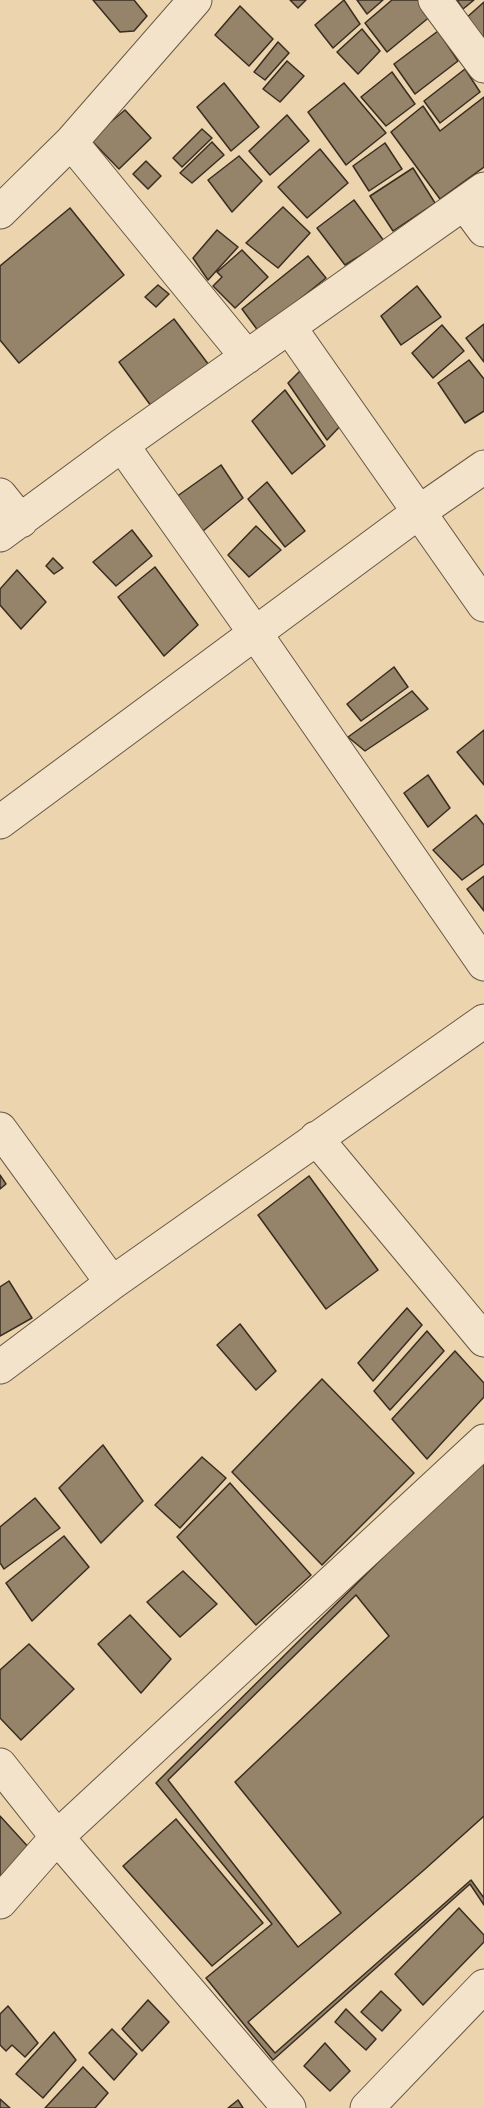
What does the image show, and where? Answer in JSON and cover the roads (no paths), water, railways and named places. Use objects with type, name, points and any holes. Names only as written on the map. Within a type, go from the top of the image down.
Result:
[{"type":"street","points":[[0,212],[71,142],[195,0]]},
{"type":"street","points":[[435,0],[484,66]]},
{"type":"street","points":[[71,142],[247,357]]},
{"type":"street","points":[[0,495],[10,528],[122,445],[474,196],[484,230]]},
{"type":"street","points":[[290,328],[484,605]]},
{"type":"street","points":[[122,445],[484,964]]},
{"type":"street","points":[[0,822],[419,512],[484,467]]},
{"type":"street","points":[[0,1367],[112,1283],[484,1021]]},
{"type":"street","points":[[2,1137],[112,1283]]},
{"type":"street","points":[[316,1138],[484,1340]]},
{"type":"street","points":[[0,1902],[57,1837],[484,1441]]},
{"type":"street","points":[[0,1765],[57,1837],[289,2108]]},
{"type":"street","points":[[367,2108],[484,1986]]}]
